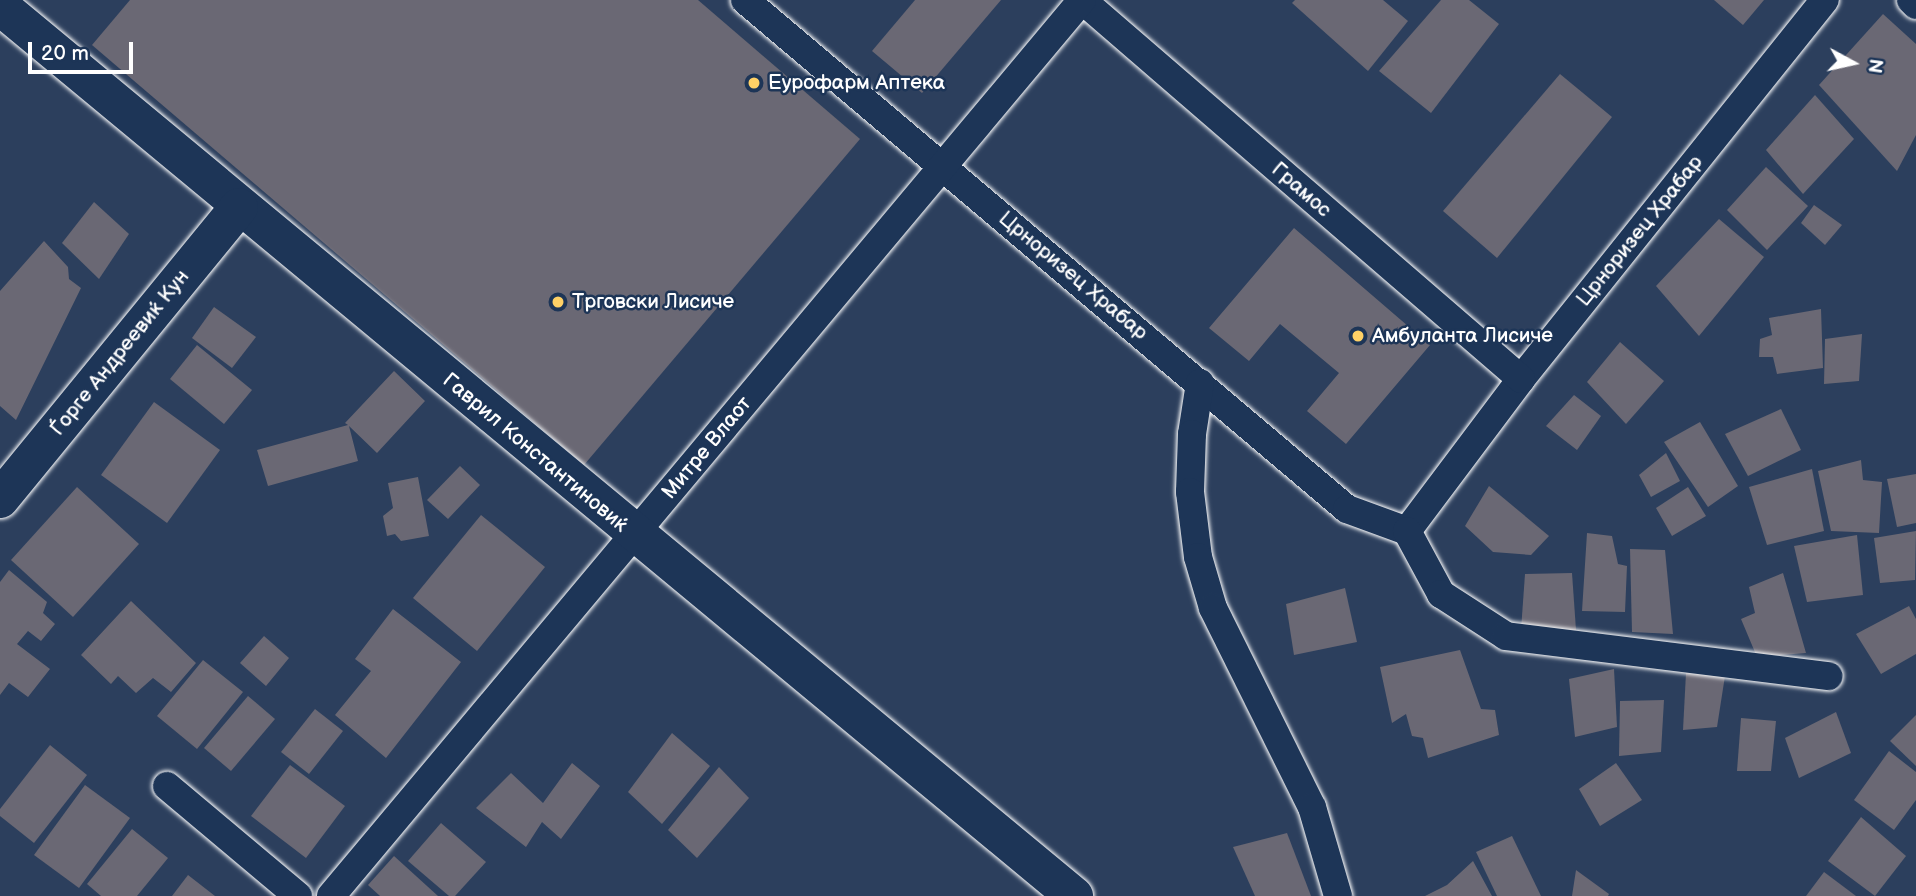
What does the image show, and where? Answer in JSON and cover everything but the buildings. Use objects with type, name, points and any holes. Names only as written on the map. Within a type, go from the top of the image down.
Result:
[{"type":"street","name":"Црноризец Храбар","points":[[745,0],[1347,509],[1407,531],[1521,379],[1825,0]]},
{"type":"street","name":"Митре Влаот","points":[[331,896],[1082,0]]},
{"type":"street","name":"Грамос","points":[[1082,0],[1521,379]]},
{"type":"street","points":[[1911,0],[1916,5]]},
{"type":"street","name":"Гаврил Константиновиќ","points":[[0,6],[635,536],[1074,896]]},
{"type":"street","name":"Ѓорге Андреевиќ Кун","points":[[0,499],[239,207]]},
{"type":"street","points":[[1200,383],[1192,434],[1190,492],[1198,557],[1213,608],[1312,807],[1338,896]]},
{"type":"street","points":[[1407,531],[1441,594],[1506,636],[1829,676]]},
{"type":"street","points":[[167,786],[298,896]]},
{"type":"place","name":"Еурофарм Аптека","points":[[754,83]]},
{"type":"place","name":"Трговски Лисиче","points":[[558,302]]},
{"type":"place","name":"Амбуланта Лисиче","points":[[1358,336]]}]
